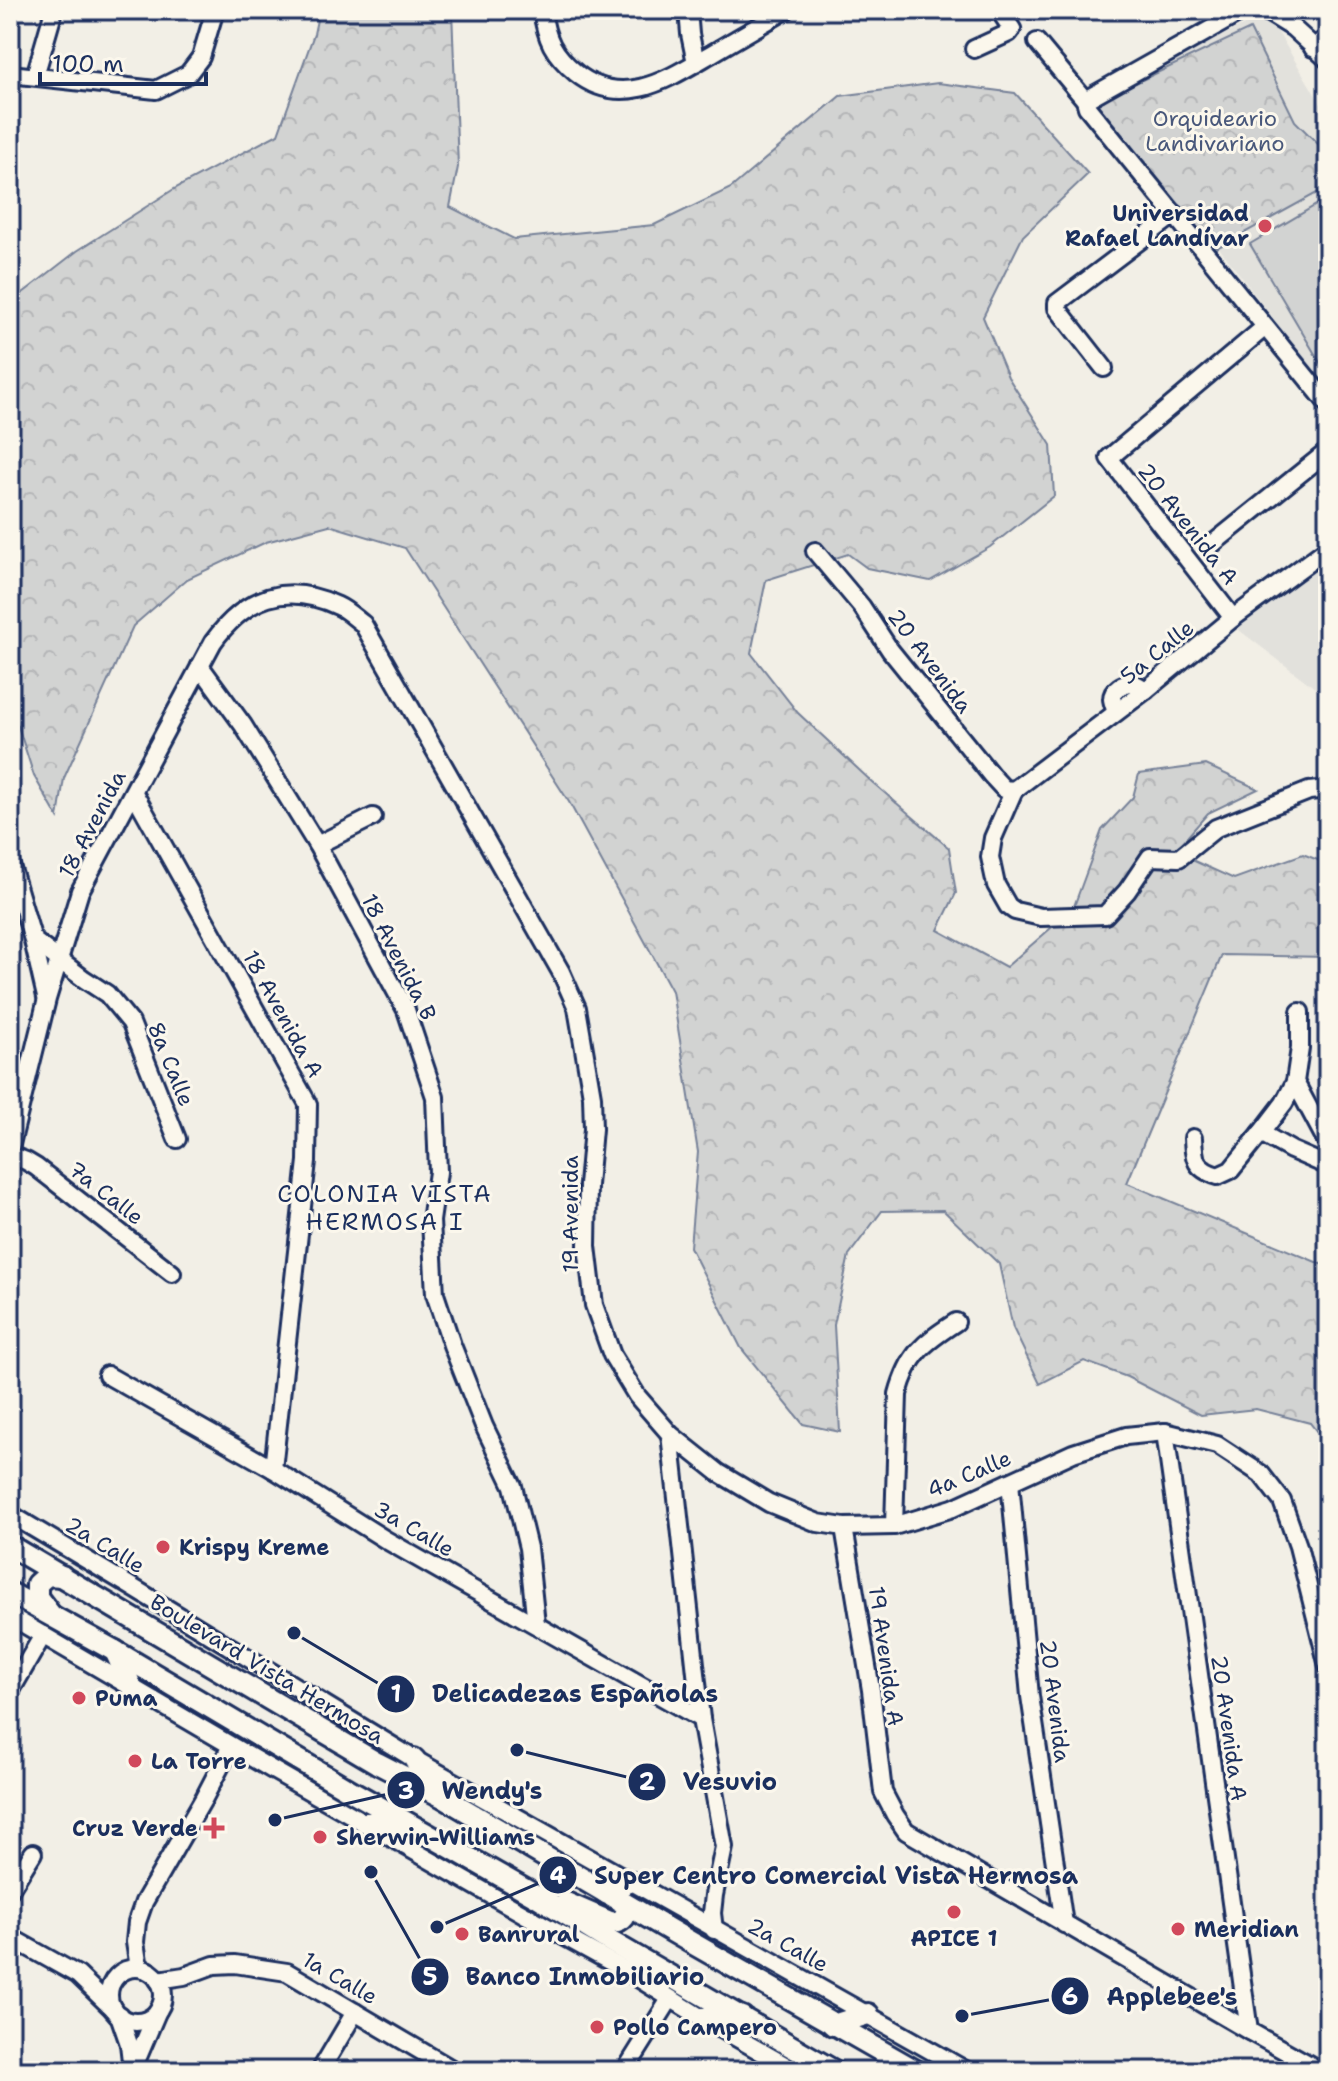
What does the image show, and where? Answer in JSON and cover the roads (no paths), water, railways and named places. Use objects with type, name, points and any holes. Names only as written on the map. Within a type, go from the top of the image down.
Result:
[{"type":"main road","name":"Boulevard Vista Hermosa","points":[[10,1546],[410,1768],[443,1797],[916,2071]]},
{"type":"main road","points":[[52,1616],[39,1601],[35,1588],[43,1577],[62,1576]]},
{"type":"main road","points":[[10,1593],[115,1651],[834,2071]]},
{"type":"main road","points":[[115,1651],[132,1688]]},
{"type":"main road","points":[[353,1792],[345,1778],[322,1763],[319,1755],[324,1748],[336,1748],[386,1776],[410,1768]]},
{"type":"main road","points":[[365,1823],[402,1822],[413,1826]]},
{"type":"main road","points":[[606,1893],[629,1882]]},
{"type":"main road","points":[[538,1897],[563,1902],[612,1923],[624,1918],[627,1910],[625,1904]]},
{"type":"main road","points":[[606,1939],[625,1970]]},
{"type":"main road","points":[[833,2025],[868,2014]]},
{"type":"main road","points":[[702,2018],[742,2017]]},
{"type":"street","points":[[35,76],[54,10]]},
{"type":"street","points":[[10,74],[156,90],[188,74],[193,68],[201,57],[215,10]]},
{"type":"street","points":[[542,10],[548,39],[559,59],[587,81],[621,90],[660,83],[786,10]]},
{"type":"street","points":[[688,10],[696,63]]},
{"type":"street","points":[[974,49],[1012,29],[999,10]]},
{"type":"street","points":[[1085,100],[1245,10]]},
{"type":"street","points":[[1264,10],[1293,28],[1328,60]]},
{"type":"street","points":[[1313,48],[1328,37]]},
{"type":"street","points":[[1037,42],[1328,404]]},
{"type":"street","points":[[1104,368],[1057,308],[1057,303],[1175,214]]},
{"type":"street","name":"20 Avenida A","points":[[1233,618],[1109,458],[1265,327]]},
{"type":"street","points":[[1210,546],[1328,451]]},
{"type":"street","name":"5a Calle","points":[[1014,790],[1146,690],[1233,618],[1328,548]]},
{"type":"street","name":"20 Avenida","points":[[815,551],[991,775],[1004,789],[1014,790]]},
{"type":"street","name":"18 Avenida","points":[[11,1148],[47,999],[80,891],[200,666],[227,623],[243,609],[264,599],[310,595]]},
{"type":"street","name":"19 Avenida","points":[[310,595],[340,607],[363,624],[561,972],[577,1008],[592,1096],[587,1246],[594,1305],[612,1355],[637,1396],[670,1434]]},
{"type":"street","name":"18 Avenida B","points":[[200,666],[243,725],[317,845],[406,1010],[435,1097],[438,1172],[431,1221],[435,1294],[484,1426],[513,1486],[528,1548],[536,1624]]},
{"type":"street","points":[[1014,790],[993,838],[990,857],[996,885],[1008,906],[1015,911],[1041,917],[1105,915],[1127,891],[1150,857],[1179,858],[1216,828],[1309,791],[1328,789]]},
{"type":"street","name":"18 Avenida A","points":[[134,793],[308,1104],[307,1161],[273,1469]]},
{"type":"street","points":[[317,845],[373,817]]},
{"type":"street","points":[[10,862],[47,999]]},
{"type":"street","name":"8a Calle","points":[[33,940],[107,994],[131,1023],[177,1139]]},
{"type":"street","points":[[1193,1138],[1199,1167],[1218,1176],[1231,1170],[1284,1103],[1295,1082],[1300,1048],[1300,1012]]},
{"type":"street","points":[[1295,1082],[1328,1144]]},
{"type":"street","points":[[1261,1133],[1328,1166]]},
{"type":"street","name":"7a Calle","points":[[11,1148],[172,1273]]},
{"type":"street","points":[[894,1526],[898,1394],[902,1377],[918,1350],[956,1322]]},
{"type":"street","name":"3a Calle","points":[[107,1375],[273,1469],[386,1540],[701,1719]]},
{"type":"street","name":"20 Avenida A","points":[[1165,1432],[1249,2031]]},
{"type":"street","name":"4a Calle","points":[[670,1434],[719,1473],[769,1503],[818,1523],[844,1527],[894,1526],[953,1508],[1073,1453],[1126,1436],[1165,1432],[1217,1445],[1261,1474],[1282,1501],[1298,1546],[1328,1666]]},
{"type":"street","points":[[670,1434],[701,1719],[724,1847],[714,1895],[714,1930]]},
{"type":"street","name":"20 Avenida","points":[[1010,1482],[1030,1696],[1064,1924]]},
{"type":"street","name":"2a Calle","points":[[10,1514],[127,1584],[410,1768],[629,1882],[967,2071]]},
{"type":"street","name":"19 Avenida A","points":[[844,1527],[871,1690],[883,1792],[906,1831],[1064,1924]]},
{"type":"street","points":[[10,1616],[795,2071]]},
{"type":"street","points":[[10,1692],[43,1635]]},
{"type":"street","points":[[139,1968],[135,1942],[137,1922],[144,1902],[231,1746]]},
{"type":"street","points":[[10,1890],[33,1853]]},
{"type":"street","points":[[684,1913],[714,1895]]},
{"type":"street","points":[[1064,1924],[1321,2071]]},
{"type":"street","points":[[10,1937],[78,1975],[116,2012],[135,2022],[144,2021],[192,1973]]},
{"type":"street","name":"1a Calle","points":[[158,1980],[176,1978],[214,1965],[235,1964],[287,1972],[455,2071]]},
{"type":"street","points":[[139,1968],[158,1980],[163,1995],[132,2071],[129,2044],[109,1992],[112,1983],[123,1971],[139,1968]]},
{"type":"street","points":[[78,1975],[117,1976]]},
{"type":"street","points":[[625,2071],[670,1999]]},
{"type":"street","points":[[320,2071],[355,2012]]},
{"type":"place","name":"Universidad Rafael Landívar","points":[[1265,226]]},
{"type":"place","name":"Krispy Kreme","points":[[163,1547]]},
{"type":"place","name":"Delicadezas Españolas","points":[[294,1633]]},
{"type":"place","name":"Puma","points":[[79,1698]]},
{"type":"place","name":"Vesuvio","points":[[517,1750]]},
{"type":"place","name":"La Torre","points":[[135,1761]]},
{"type":"place","name":"Wendy's","points":[[275,1820]]},
{"type":"place","name":"Cruz Verde","points":[[214,1828]]},
{"type":"place","name":"Sherwin-Williams","points":[[320,1837]]},
{"type":"place","name":"Banco Inmobiliario","points":[[371,1872]]},
{"type":"place","name":"APICE 1","points":[[954,1912]]},
{"type":"place","name":"Super Centro Comercial Vista Hermosa","points":[[437,1927]]},
{"type":"place","name":"Meridian","points":[[1178,1929]]},
{"type":"place","name":"Banrural","points":[[462,1934]]},
{"type":"place","name":"Applebee's","points":[[962,2016]]},
{"type":"place","name":"Pollo Campero","points":[[597,2027]]},
{"type":"district","name":"COLONIA VISTA HERMOSA I","points":[[385,1208]]},
{"type":"park label","name":"Orquideario Landivariano","points":[[1215,130]]}]
